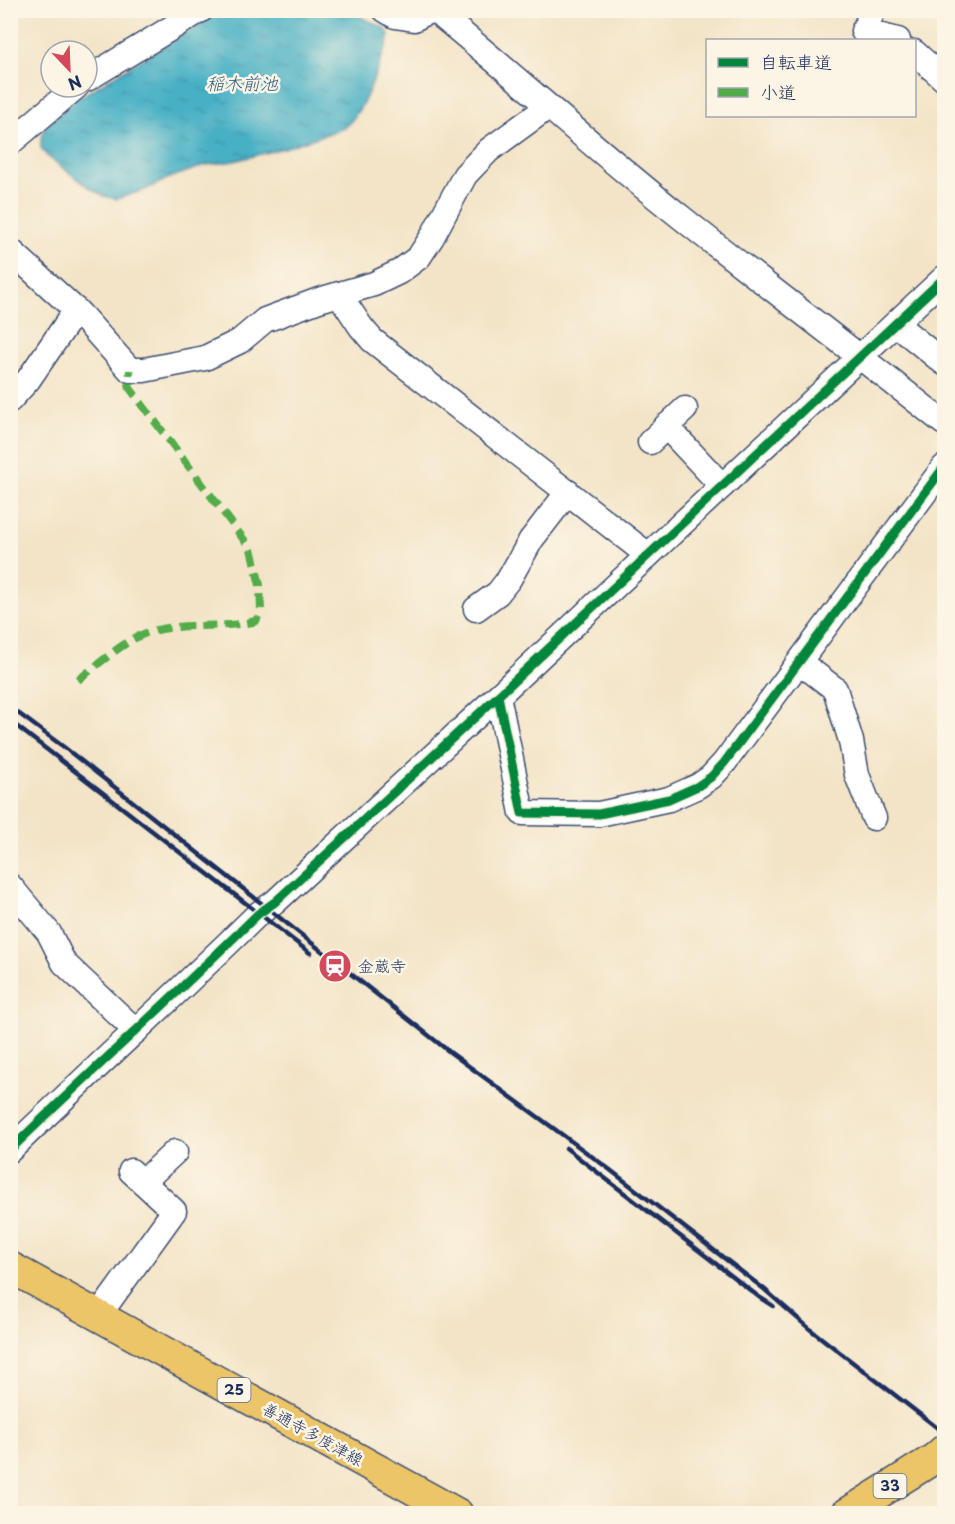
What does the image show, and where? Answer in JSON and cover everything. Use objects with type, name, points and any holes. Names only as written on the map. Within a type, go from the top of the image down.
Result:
[{"type":"main road","name":"善通寺多度津線","points":[[10,1267],[458,1514]]},
{"type":"main road","name":"33","points":[[846,1514],[940,1454]]},
{"type":"street","points":[[99,72],[201,10]]},
{"type":"street","points":[[385,10],[395,16],[414,19],[432,10],[682,219],[945,423]]},
{"type":"street","points":[[874,10],[863,31],[894,39]]},
{"type":"street","points":[[916,52],[945,78]]},
{"type":"street","points":[[10,143],[62,99]]},
{"type":"street","points":[[10,250],[76,310],[130,370],[144,370],[205,358],[240,341],[265,321],[374,284],[399,272],[419,256],[432,237],[465,175],[489,150],[548,107]]},
{"type":"street","points":[[10,1150],[258,914],[275,902],[498,696],[861,356],[896,324],[939,292]]},
{"type":"street","points":[[339,294],[372,340],[648,555]]},
{"type":"street","points":[[10,400],[28,380],[76,310]]},
{"type":"street","points":[[896,324],[945,363]]},
{"type":"street","points":[[685,409],[658,434],[722,486]]},
{"type":"street","points":[[498,696],[522,813],[599,814],[669,799],[698,786],[711,777],[724,763],[945,467]]},
{"type":"street","points":[[476,609],[498,593],[509,579],[531,540],[568,492]]},
{"type":"street","points":[[796,666],[810,670],[835,689],[851,741],[857,775],[874,819]]},
{"type":"street","points":[[10,886],[49,933],[64,963],[136,1031]]},
{"type":"street","points":[[99,1315],[158,1245],[174,1211],[137,1177],[176,1152]]},
{"type":"water","name":"稲木前池","points":[[221,11],[348,11],[385,28],[389,34],[375,77],[364,101],[350,122],[342,129],[284,148],[234,161],[206,165],[117,199],[104,196],[90,188],[47,156],[41,148],[43,129],[77,99],[99,99],[99,85]]},
{"type":"railway","points":[[10,707],[451,1053],[609,1169],[764,1289],[811,1330],[944,1433]]},
{"type":"railway","points":[[10,721],[310,953]]},
{"type":"railway","points":[[566,1148],[773,1306]]},
{"type":"marked path","points":[[78,680],[119,648],[146,633],[173,627],[242,624],[256,621],[261,610],[260,585],[251,549],[129,387],[130,370]]},
{"type":"cycle path","points":[[10,1150],[258,914],[275,902],[498,696],[944,278]]},
{"type":"cycle path","points":[[498,696],[522,813],[599,814],[669,799],[698,786],[711,777],[724,763],[944,467]]},
{"type":"place","name":"金蔵寺","points":[[335,966]]}]
